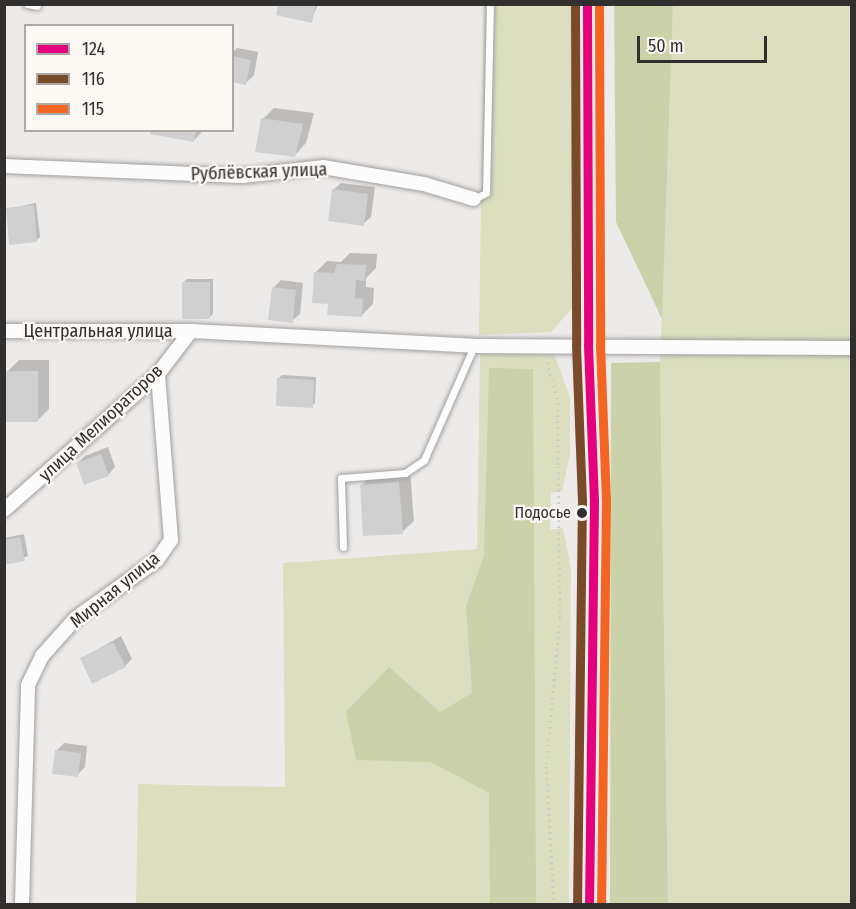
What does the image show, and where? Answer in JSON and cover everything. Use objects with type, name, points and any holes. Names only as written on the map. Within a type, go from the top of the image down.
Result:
[{"type":"highway","points":[[587,4],[588,345],[594,500],[589,904]]},
{"type":"street","name":"Рублёвская улица","points":[[4,166],[242,176],[323,167],[424,184],[474,199]]},
{"type":"street","name":"Центральная улица","points":[[4,331],[191,331],[474,346],[852,348]]},
{"type":"street","name":"улица Мелиораторов","points":[[4,510],[158,374],[191,331]]},
{"type":"street","name":"Мирная улица","points":[[22,904],[28,684],[42,657],[76,618],[157,560],[171,540],[158,374]]},
{"type":"lane","points":[[27,4],[37,6]]},
{"type":"lane","points":[[474,199],[486,193],[490,4]]},
{"type":"lane","points":[[343,547],[341,478],[405,473],[424,460],[474,346]]},
{"type":"path","points":[[543,346],[557,397],[560,620],[546,766],[554,904]]},
{"type":"green space","points":[[484,5],[579,5],[576,304],[551,332],[479,335]]},
{"type":"green space","points":[[614,5],[673,5],[662,319],[616,222]]},
{"type":"green space","points":[[673,5],[851,5],[851,904],[668,904],[660,362]]},
{"type":"green space","points":[[553,351],[570,397],[570,454],[562,491],[551,493],[550,530],[563,528],[571,568],[569,904],[136,904],[138,784],[285,787],[283,563],[477,549],[480,354]]},
{"type":"green space","points":[[660,362],[668,904],[610,904],[611,363]]},
{"type":"green space","points":[[489,368],[533,369],[536,904],[490,904],[489,793],[431,762],[356,760],[346,712],[389,667],[440,712],[472,693],[466,607],[484,555]]},
{"type":"building","points":[[278,4],[316,4],[312,23],[276,15]]},
{"type":"building","points":[[234,56],[251,60],[246,85],[234,82]]},
{"type":"building","points":[[261,118],[303,124],[295,157],[255,152]]},
{"type":"building","points":[[150,132],[196,132],[194,142],[150,134]]},
{"type":"building","points":[[332,189],[368,194],[364,226],[328,221]]},
{"type":"building","points":[[34,205],[37,242],[9,245],[6,208]]},
{"type":"building","points":[[337,264],[366,265],[365,281],[356,280],[355,298],[363,299],[362,317],[327,315],[328,304],[312,303],[314,272],[334,273]]},
{"type":"building","points":[[182,282],[210,282],[210,319],[182,319]]},
{"type":"building","points":[[272,287],[296,290],[293,323],[268,320]]},
{"type":"building","points":[[6,371],[38,371],[38,422],[6,422]]},
{"type":"building","points":[[277,378],[314,380],[313,408],[276,406]]},
{"type":"building","points":[[101,454],[109,476],[84,485],[76,463]]},
{"type":"building","points":[[399,482],[403,534],[363,536],[360,485]]},
{"type":"building","points":[[20,537],[25,561],[4,565],[4,540]]},
{"type":"building","points":[[113,642],[126,667],[92,684],[80,658]]},
{"type":"building","points":[[55,750],[81,753],[78,777],[52,774]]},
{"type":"transit line","name":"116","points":[[575,4],[576,345],[582,500],[577,904]]},
{"type":"transit line","name":"124","points":[[587,4],[588,345],[594,500],[589,904]]},
{"type":"transit line","name":"115","points":[[599,4],[600,345],[606,500],[601,904]]},
{"type":"place","name":"Подосье","points":[[582,513]]}]
